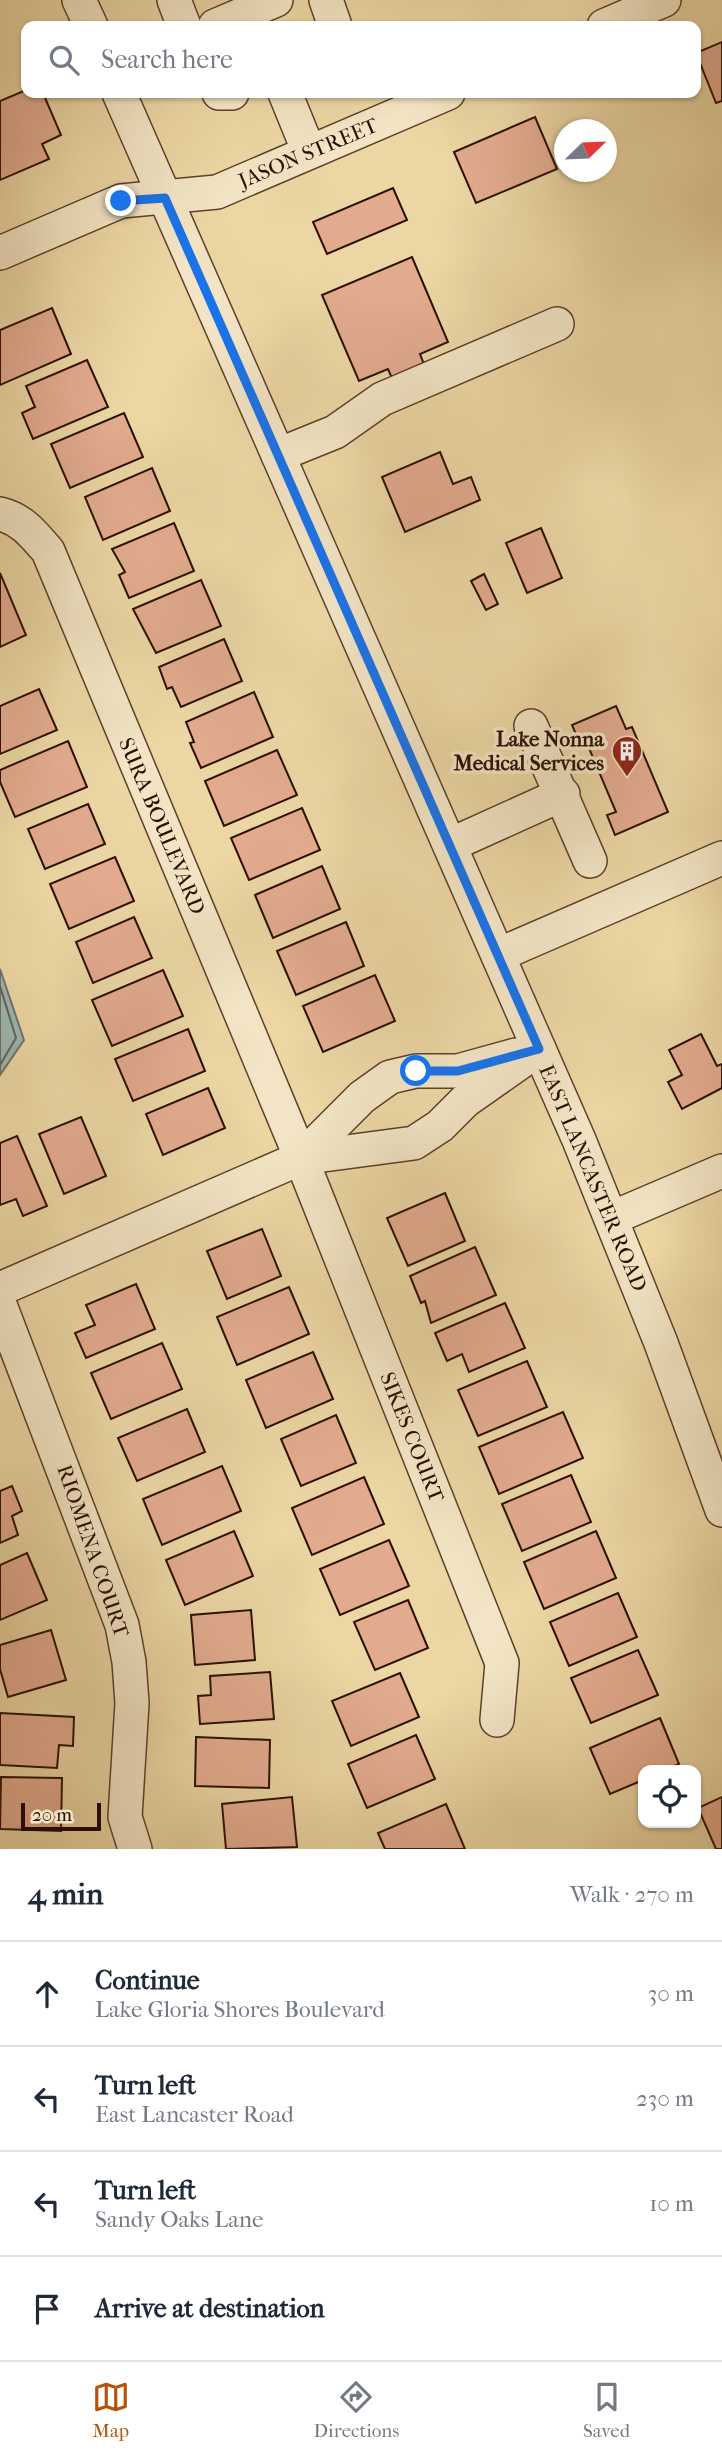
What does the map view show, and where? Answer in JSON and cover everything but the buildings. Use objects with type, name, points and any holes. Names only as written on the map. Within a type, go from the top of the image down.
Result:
[{"type":"street","points":[[79,0],[89,21]]},
{"type":"street","points":[[187,21],[276,0]]},
{"type":"street","points":[[326,0],[333,21]]},
{"type":"street","points":[[613,21],[644,4]]},
{"type":"street","name":"EAST LANCASTER ROAD","points":[[121,98],[612,1218],[722,1510]]},
{"type":"street","points":[[287,98],[309,152]]},
{"type":"street","name":"JASON STREET","points":[[0,253],[121,201],[217,192],[436,98]]},
{"type":"street","points":[[278,456],[335,432],[382,399],[558,324]]},
{"type":"street","name":"SURA BOULEVARD","points":[[0,513],[30,529],[48,551],[301,1157]]},
{"type":"street","points":[[531,726],[590,861]]},
{"type":"street","points":[[450,845],[563,794]]},
{"type":"street","points":[[498,955],[722,858]]},
{"type":"street","points":[[301,1157],[377,1084],[401,1072],[458,1071],[539,1049]]},
{"type":"street","points":[[0,1289],[301,1157],[414,1143],[425,1137],[465,1101],[539,1049]]},
{"type":"street","points":[[362,1097],[383,1148]]},
{"type":"street","name":"SIKES COURT","points":[[301,1157],[502,1663],[497,1720]]},
{"type":"street","points":[[612,1218],[722,1171]]},
{"type":"street","name":"RIOMENA COURT","points":[[0,1305],[122,1625],[129,1662],[132,1703],[125,1816],[135,1849]]},
{"type":"water","points":[[0,969],[24,1040],[0,1075]]},
{"type":"place","name":"Lake Nonna Medical Services","points":[[627,778]]},
{"type":"route","points":[[121,201],[165,198],[539,1049],[458,1071],[416,1071]]}]
